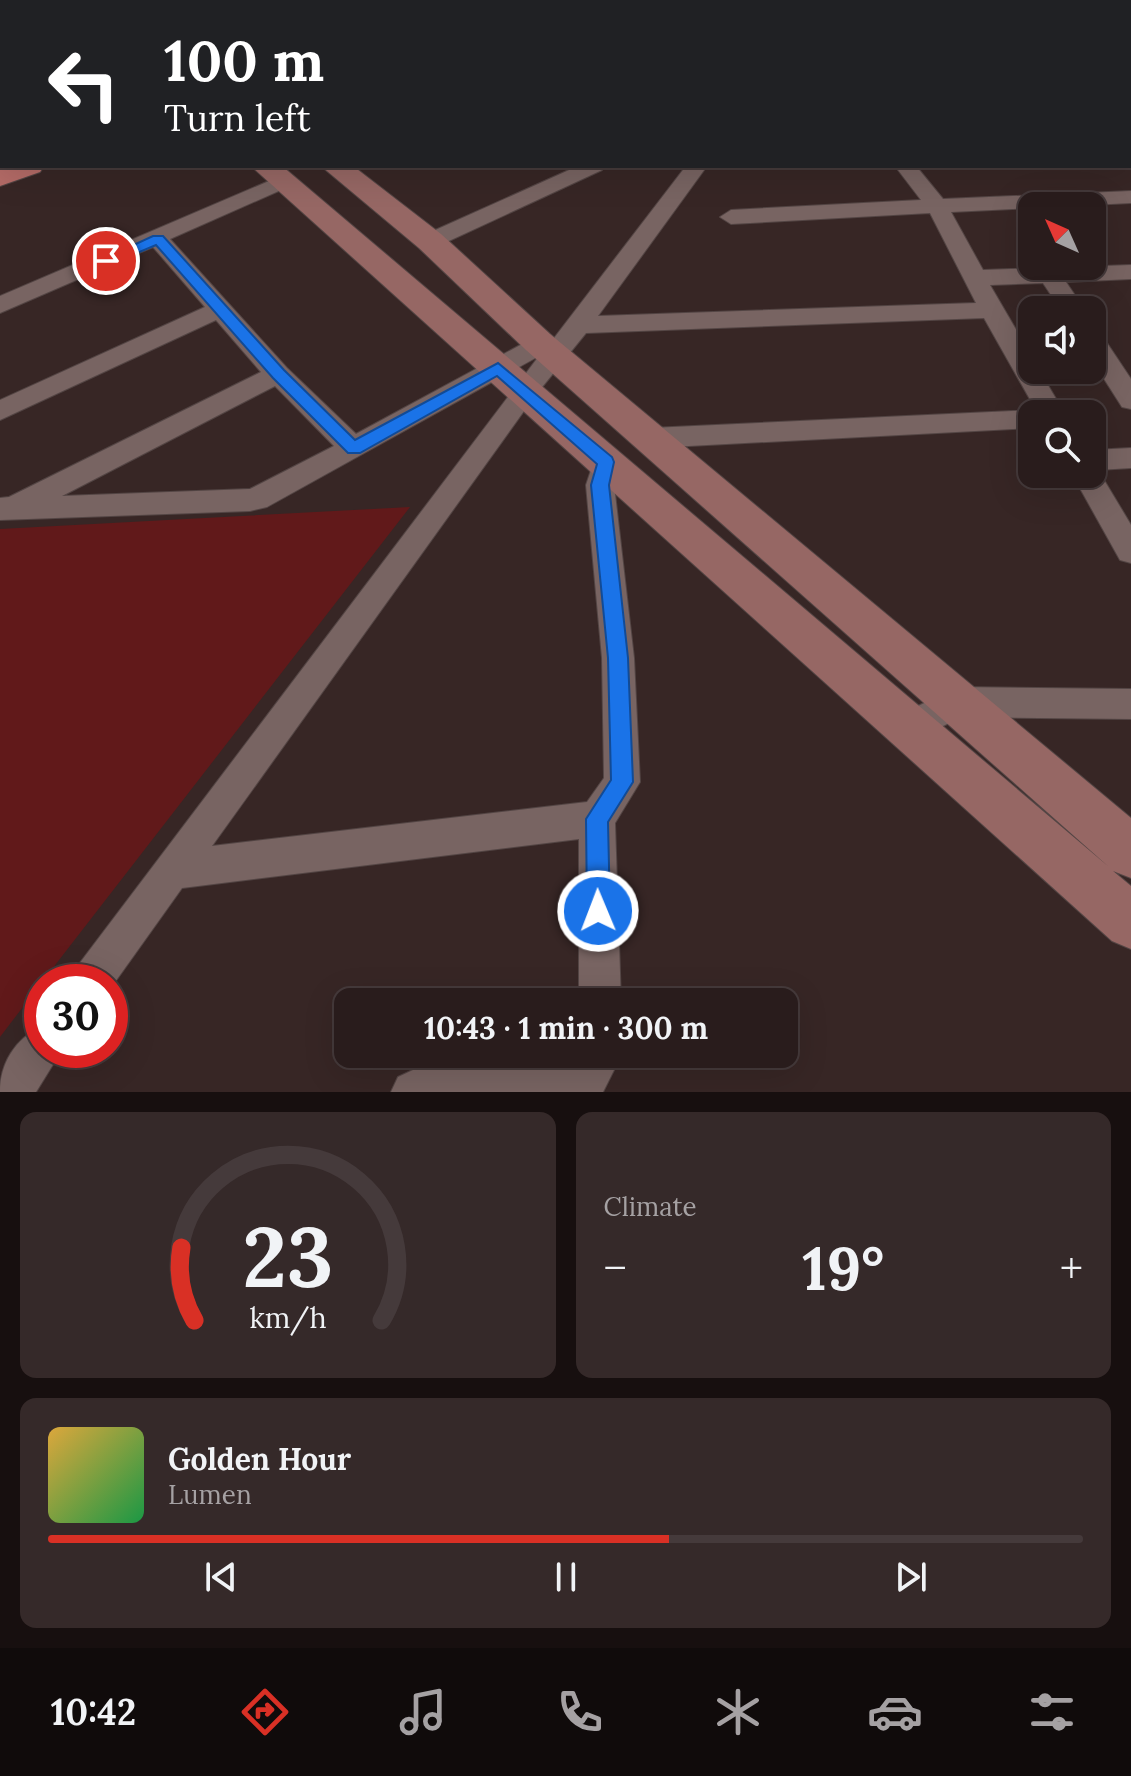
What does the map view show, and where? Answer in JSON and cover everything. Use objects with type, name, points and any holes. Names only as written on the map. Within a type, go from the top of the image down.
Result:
[{"type":"main road","points":[[0,177],[24,168]]},
{"type":"street","points":[[338,168],[430,241],[534,356],[606,462],[933,715],[1131,852]]},
{"type":"street","points":[[537,168],[559,182]]},
{"type":"street","points":[[430,241],[590,168]]},
{"type":"street","points":[[103,964],[173,870],[534,356],[695,168]]},
{"type":"street","points":[[907,168],[937,206],[1044,400]]},
{"type":"street","points":[[0,305],[158,239],[274,174],[651,438],[933,715],[1088,884],[1131,922]]},
{"type":"street","points":[[731,217],[1131,197]]},
{"type":"street","points":[[158,239],[278,374],[354,449]]},
{"type":"street","points":[[1106,273],[1131,272]]},
{"type":"street","points":[[975,278],[1018,276]]},
{"type":"street","points":[[0,411],[220,309]]},
{"type":"street","points":[[6,508],[250,500],[267,496],[534,356],[992,310]]},
{"type":"street","points":[[1106,362],[1131,400]]},
{"type":"street","points":[[6,508],[278,374]]},
{"type":"street","points":[[651,438],[1018,419]]},
{"type":"street","points":[[1106,459],[1131,458]]},
{"type":"street","points":[[600,988],[597,819],[622,782],[618,658],[600,485],[606,462]]},
{"type":"street","points":[[1094,488],[1131,551]]},
{"type":"street","points":[[933,715],[1131,704]]},
{"type":"street","points":[[173,870],[597,819]]},
{"type":"street","points":[[1088,884],[1131,883]]},
{"type":"street","points":[[10,1092],[27,1068]]},
{"type":"street","points":[[413,1092],[584,1083],[593,1068]]},
{"type":"shaded area","points":[[410,507],[56,964],[24,964],[24,1006],[0,1037],[0,529]]},
{"type":"route","points":[[106,261],[158,239],[278,374],[354,449],[498,368],[606,462],[600,485],[618,658],[622,782],[597,819],[598,911]]}]
